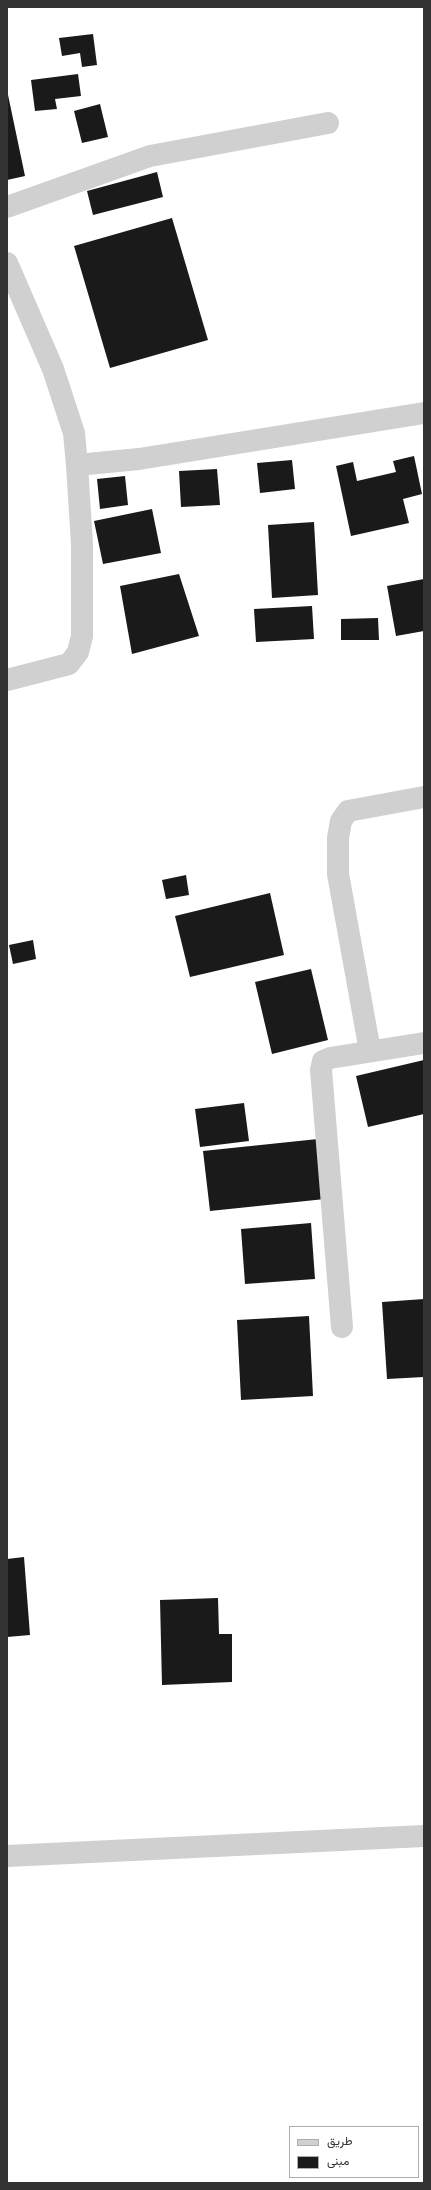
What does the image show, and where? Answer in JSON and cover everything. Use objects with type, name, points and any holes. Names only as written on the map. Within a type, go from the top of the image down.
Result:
[{"type":"street","points":[[7,207],[150,156],[328,123]]},
{"type":"street","points":[[7,263],[53,369],[74,433],[82,544],[82,636],[78,652],[69,664],[7,680]]},
{"type":"street","points":[[77,465],[139,459],[424,413]]},
{"type":"street","points":[[370,1051],[338,874],[338,838],[341,821],[348,810],[424,797]]},
{"type":"street","points":[[342,1327],[321,1070],[323,1061],[330,1058],[424,1043]]},
{"type":"street","points":[[7,1856],[424,1836]]},
{"type":"building","points":[[93,34],[97,65],[82,67],[80,53],[62,56],[59,38]]},
{"type":"building","points":[[78,74],[81,96],[55,99],[57,109],[35,111],[31,80]]},
{"type":"building","points":[[7,90],[25,176],[7,180]]},
{"type":"building","points":[[100,104],[108,137],[82,143],[74,111]]},
{"type":"building","points":[[157,172],[163,197],[93,215],[87,191]]},
{"type":"building","points":[[172,218],[208,340],[110,368],[74,246]]},
{"type":"building","points":[[414,456],[422,494],[403,499],[409,523],[351,536],[336,466],[353,462],[357,481],[396,472],[393,461]]},
{"type":"building","points":[[292,460],[295,489],[260,493],[257,463]]},
{"type":"building","points":[[217,469],[220,505],[181,507],[179,471]]},
{"type":"building","points":[[125,476],[128,505],[100,509],[97,479]]},
{"type":"building","points":[[152,509],[161,553],[103,564],[94,521]]},
{"type":"building","points":[[314,522],[318,595],[272,598],[268,525]]},
{"type":"building","points":[[179,574],[199,636],[132,654],[120,586]]},
{"type":"building","points":[[424,579],[424,631],[396,636],[387,586]]},
{"type":"building","points":[[312,606],[314,639],[256,642],[254,609]]},
{"type":"building","points":[[378,618],[379,640],[341,640],[341,619]]},
{"type":"building","points":[[186,875],[189,895],[166,899],[162,880]]},
{"type":"building","points":[[270,893],[284,955],[190,977],[175,916]]},
{"type":"building","points":[[33,940],[36,959],[13,964],[9,945]]},
{"type":"building","points":[[311,969],[328,1040],[272,1054],[255,982]]},
{"type":"building","points":[[424,1060],[424,1114],[368,1127],[356,1076]]},
{"type":"building","points":[[244,1103],[249,1141],[200,1147],[195,1109]]},
{"type":"building","points":[[318,1139],[325,1199],[210,1211],[203,1151]]},
{"type":"building","points":[[311,1223],[315,1279],[245,1284],[241,1229]]},
{"type":"building","points":[[424,1299],[424,1377],[387,1379],[382,1302]]},
{"type":"building","points":[[309,1316],[313,1396],[241,1400],[237,1320]]},
{"type":"building","points":[[24,1557],[30,1635],[7,1637],[7,1559]]},
{"type":"building","points":[[218,1598],[219,1634],[232,1634],[232,1682],[162,1685],[160,1600]]}]
